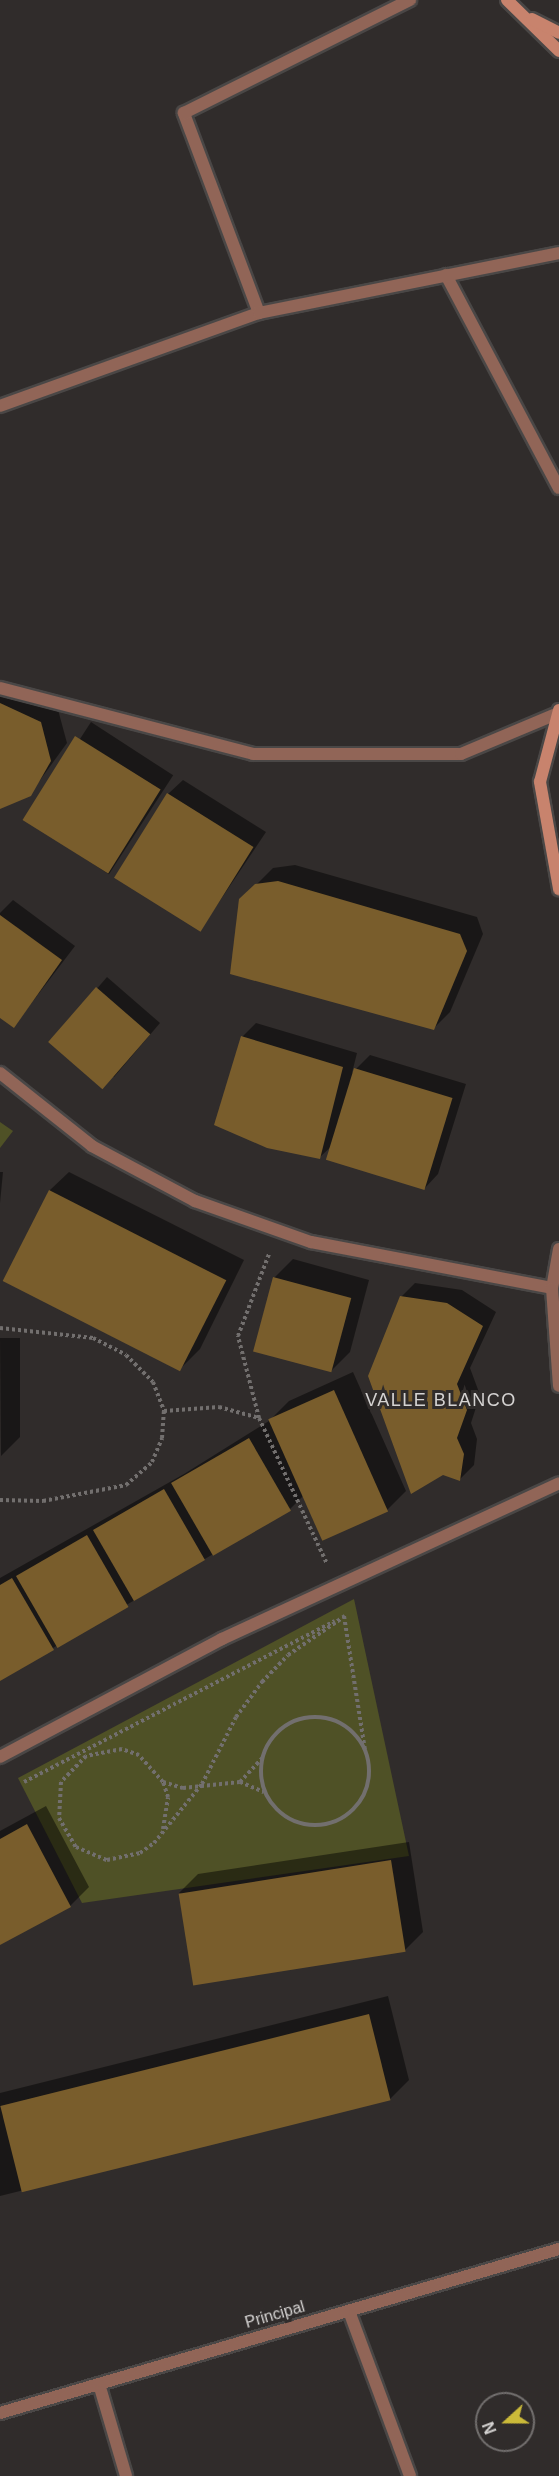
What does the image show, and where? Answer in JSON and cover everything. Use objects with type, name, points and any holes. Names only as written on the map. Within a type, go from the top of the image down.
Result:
[{"type":"street","points":[[259,313],[184,113],[410,0]]},
{"type":"street","points":[[507,0],[559,51]]},
{"type":"street","points":[[518,12],[559,33]]},
{"type":"street","points":[[0,406],[259,313],[559,253]]},
{"type":"street","points":[[446,275],[559,488]]},
{"type":"street","points":[[0,688],[254,754],[461,754],[557,712]]},
{"type":"street","points":[[557,712],[540,783],[550,857],[559,889]]},
{"type":"street","points":[[550,857],[559,872]]},
{"type":"street","points":[[0,1073],[92,1146],[195,1201],[311,1242],[552,1288]]},
{"type":"street","points":[[559,1249],[552,1288],[559,1386]]},
{"type":"street","points":[[0,1757],[222,1639],[559,1483]]},
{"type":"street","name":"Principal","points":[[0,2413],[559,2249]]},
{"type":"street","points":[[349,2311],[410,2476]]},
{"type":"street","points":[[99,2384],[126,2476]]},
{"type":"path","points":[[279,1231],[237,1336],[259,1418],[330,1569]]},
{"type":"path","points":[[0,1328],[93,1338],[126,1355],[153,1382],[164,1411],[162,1438],[152,1462],[126,1485],[66,1498],[0,1500]]},
{"type":"path","points":[[164,1411],[219,1407],[259,1418]]},
{"type":"path","points":[[345,1616],[288,1655],[262,1682],[236,1717],[202,1784],[163,1829],[154,1843],[124,1860],[90,1856],[76,1847],[65,1834],[57,1800],[66,1774],[86,1756],[122,1749],[139,1755],[163,1782],[183,1788],[202,1784],[240,1782],[264,1792],[288,1819],[305,1826],[341,1820],[364,1796],[369,1781],[345,1616]]},
{"type":"path","points":[[24,1782],[345,1616]]},
{"type":"path","points":[[240,1782],[262,1757],[281,1729],[313,1716],[346,1726],[365,1750]]},
{"type":"path","points":[[83,1750],[86,1756]]},
{"type":"path","points":[[262,1757],[264,1792]]},
{"type":"path","points":[[163,1782],[168,1813],[163,1829]]},
{"type":"green space","points":[[0,1122],[13,1131],[0,1148]]},
{"type":"green space","points":[[354,1599],[409,1856],[82,1903],[18,1778]]},
{"type":"building","points":[[0,703],[41,722],[51,761],[31,796],[0,809]]},
{"type":"building","points":[[75,736],[161,790],[108,873],[23,820]]},
{"type":"building","points":[[167,793],[254,847],[201,932],[114,878]]},
{"type":"building","points":[[278,881],[460,934],[467,951],[434,1030],[230,974],[239,899],[255,884]]},
{"type":"building","points":[[0,915],[62,960],[14,1028],[0,1018]]},
{"type":"building","points":[[96,987],[150,1034],[102,1089],[48,1042]]},
{"type":"building","points":[[241,1036],[343,1067],[320,1159],[267,1148],[214,1125]]},
{"type":"building","points":[[354,1068],[452,1098],[424,1190],[326,1160]]},
{"type":"building","points":[[49,1190],[226,1280],[180,1371],[3,1281]]},
{"type":"building","points":[[273,1277],[351,1298],[331,1372],[253,1351]]},
{"type":"building","points":[[400,1296],[447,1303],[483,1326],[457,1384],[467,1410],[457,1438],[464,1454],[460,1481],[443,1475],[411,1494],[368,1376]]},
{"type":"building","points":[[334,1390],[388,1512],[322,1541],[268,1419]]},
{"type":"building","points":[[249,1438],[291,1511],[213,1556],[171,1483]]},
{"type":"building","points":[[164,1489],[205,1560],[134,1601],[93,1530]]},
{"type":"building","points":[[87,1535],[128,1607],[57,1648],[16,1576]]},
{"type":"building","points":[[12,1578],[54,1650],[0,1681],[0,1585]]},
{"type":"building","points":[[27,1824],[71,1907],[0,1945],[0,1839]]},
{"type":"building","points":[[391,1860],[406,1952],[193,1985],[179,1894]]},
{"type":"building","points":[[369,2014],[391,2100],[22,2192],[0,2106]]},
{"type":"district","name":"VALLE BLANCO","points":[[441,1400]]}]
